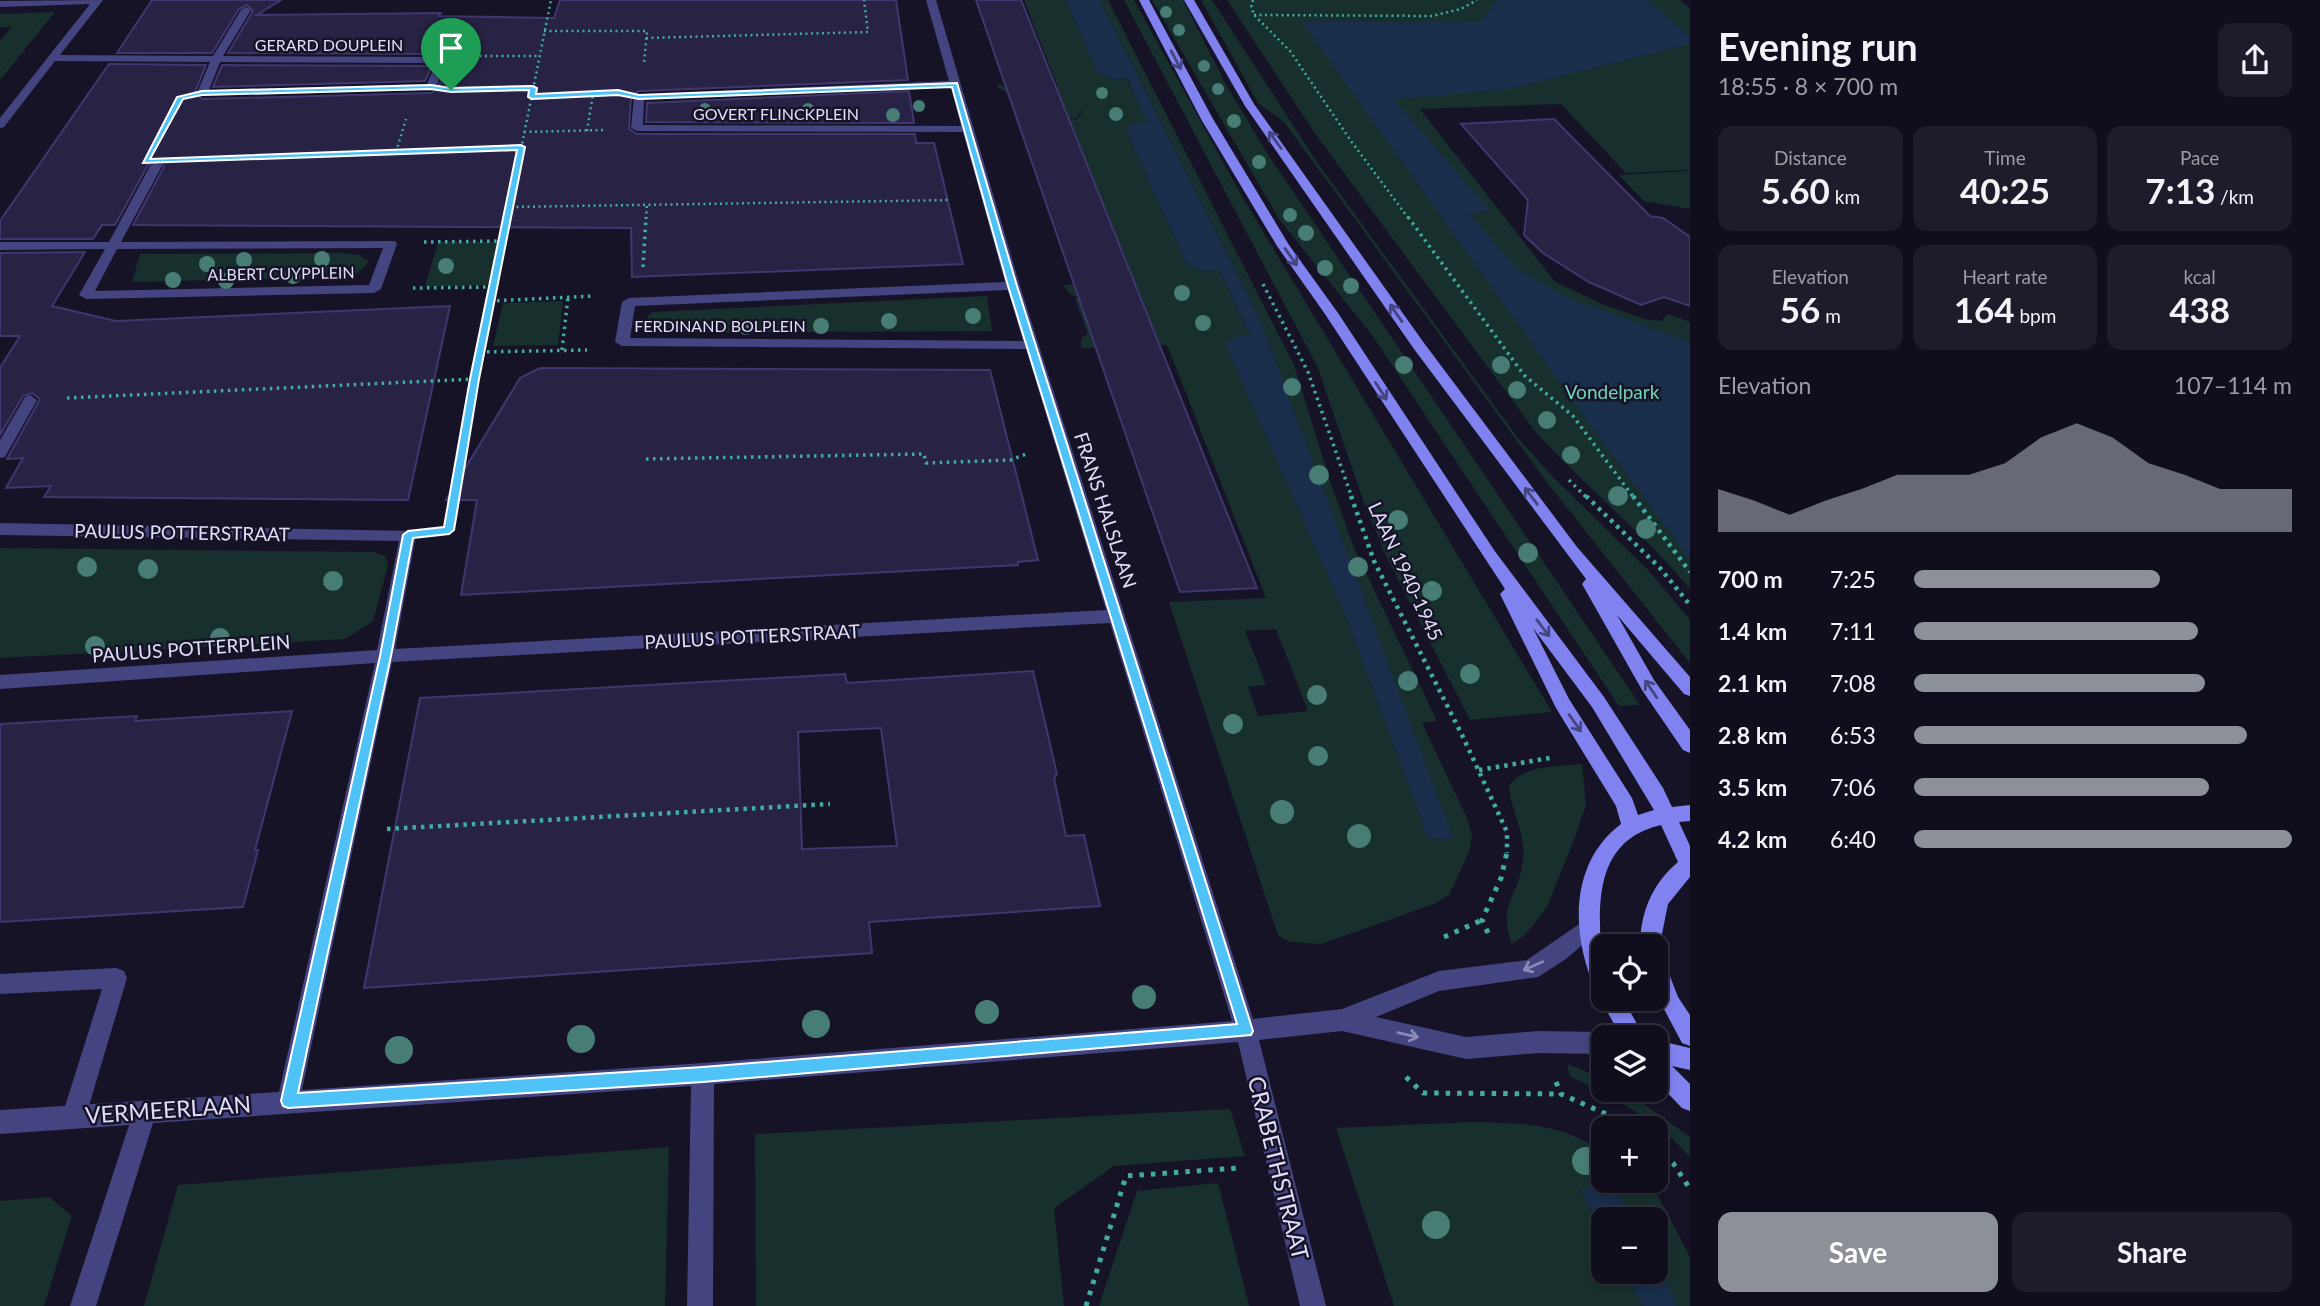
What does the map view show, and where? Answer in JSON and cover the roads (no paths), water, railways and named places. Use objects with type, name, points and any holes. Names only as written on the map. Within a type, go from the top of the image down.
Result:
[{"type":"main road","points":[[1144,0],[1207,119],[1283,246],[1331,313],[1488,554],[1598,702],[1667,815],[1689,865],[1671,879],[1659,897],[1651,919],[1651,934]]},
{"type":"main road","points":[[1189,0],[1249,104],[1419,346],[1571,551],[1690,689]]},
{"type":"main road","points":[[1571,551],[1648,685],[1690,745]]},
{"type":"main road","points":[[1488,554],[1562,703],[1625,803],[1632,827]]},
{"type":"main road","points":[[1591,938],[1588,905],[1597,868],[1606,852],[1632,827],[1667,815],[1690,813]]},
{"type":"main road","points":[[1668,998],[1690,1035]]},
{"type":"main road","points":[[1668,1054],[1690,1059]]},
{"type":"main road","points":[[1668,1077],[1690,1100]]},
{"type":"street","points":[[0,4],[97,0]]},
{"type":"street","points":[[0,125],[97,0]]},
{"type":"street","name":"FRANS HALSLAAN","points":[[931,0],[1031,345],[1246,1031]]},
{"type":"street","name":"GERARD DOUPLEIN","points":[[52,58],[216,59],[442,61],[431,87],[202,93],[216,59],[246,10]]},
{"type":"street","name":"GOVERT FLINCKPLEIN","points":[[955,85],[639,97],[636,128],[969,129]]},
{"type":"street","name":"ALBERT CUYPPLEIN","points":[[0,246],[111,244],[391,244],[374,289],[86,295],[111,244],[156,166]]},
{"type":"street","name":"FERDINAND BOLPLEIN","points":[[1013,286],[635,302],[622,342],[1031,345]]},
{"type":"street","points":[[0,453],[30,400]]},
{"type":"street","name":"PAULUS POTTERSTRAAT","points":[[0,529],[408,535],[385,656],[1118,616]]},
{"type":"street","points":[[288,1101],[385,656]]},
{"type":"street","name":"PAULUS POTTERPLEIN","points":[[0,682],[385,656]]},
{"type":"street","name":"VERMEERLAAN","points":[[0,1122],[703,1074],[1246,1031],[1342,1020],[1438,981],[1530,970],[1559,952],[1588,927]]},
{"type":"street","points":[[0,984],[116,978],[74,1116]]},
{"type":"street","name":"VERMEERLAAN","points":[[1342,1020],[1466,1048],[1538,1042],[1591,1043]]},
{"type":"street","name":"CRABETHSTRAAT","points":[[1246,1031],[1313,1306]]},
{"type":"street","points":[[700,1306],[703,1074]]},
{"type":"street","points":[[83,1306],[145,1111]]},
{"type":"water","points":[[1066,0],[1100,0],[1259,317],[1454,840],[1428,838],[1346,617],[1226,345],[1234,337],[1250,335],[1219,270],[1203,271],[1187,265],[1126,130],[1132,124],[1147,123],[1127,78],[1112,79],[1098,74]]},
{"type":"water","points":[[1498,0],[1648,0],[1690,37],[1690,44],[1509,89],[1393,99],[1490,210],[1469,214],[1519,270],[1568,298],[1690,342],[1690,559],[1586,419],[1302,22],[1480,21]]},
{"type":"water","points":[[1591,1188],[1591,1193],[1618,1193],[1625,1207],[1591,1209],[1581,1190]]},
{"type":"water","points":[[1631,1284],[1667,1284],[1678,1306],[1643,1306]]},
{"type":"park label","name":"Vondelpark","points":[[1612,391]]}]
